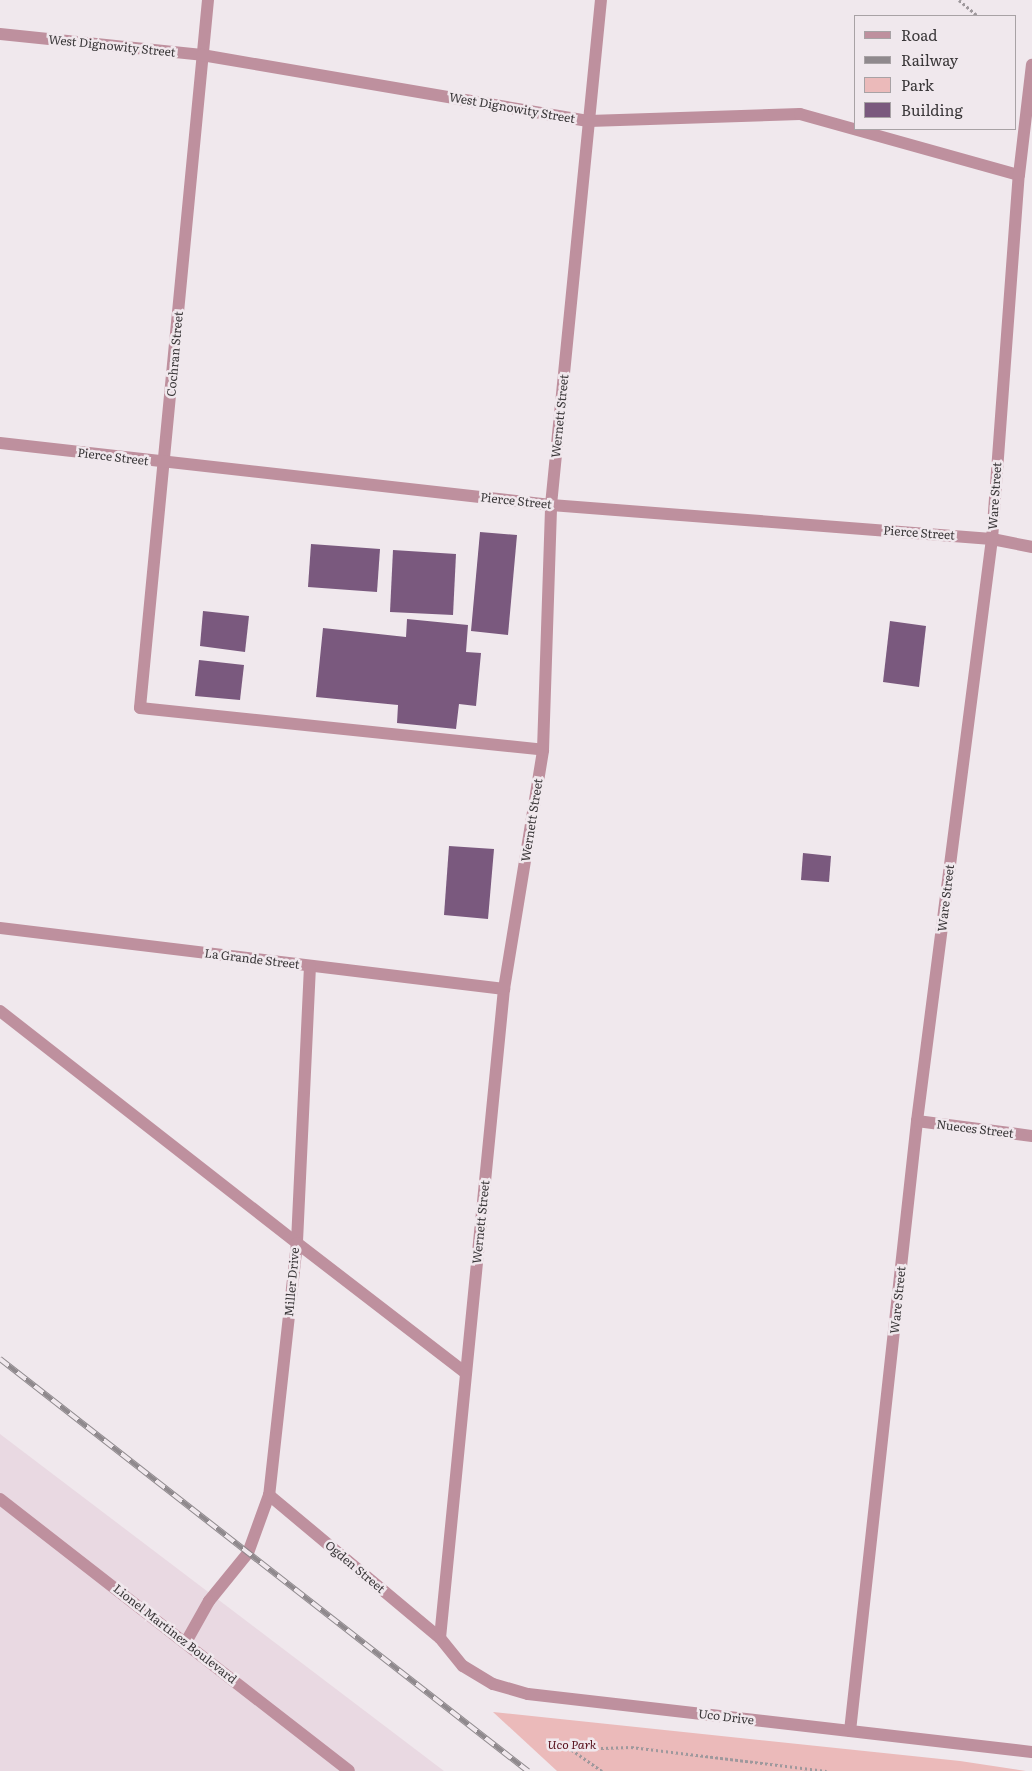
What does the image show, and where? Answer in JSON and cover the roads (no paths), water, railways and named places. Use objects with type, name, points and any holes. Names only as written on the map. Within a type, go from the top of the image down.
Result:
[{"type":"street","name":"Cochran Street","points":[[208,0],[140,708],[543,750]]},
{"type":"street","name":"Wernett Street","points":[[440,1638],[504,989],[543,750],[551,504],[601,0]]},
{"type":"street","name":"West Dignowity Street","points":[[0,34],[202,55],[589,122],[800,114],[854,129]]},
{"type":"street","name":"Ware Street","points":[[850,1731],[917,1121],[992,538],[1020,175],[1032,65]]},
{"type":"street","name":"West Dignowity Street","points":[[858,130],[1020,175]]},
{"type":"street","name":"Pierce Street","points":[[0,443],[165,463],[551,504],[992,538],[1032,548]]},
{"type":"street","name":"La Grande Street","points":[[0,928],[504,989]]},
{"type":"street","points":[[310,966],[297,1243],[466,1374]]},
{"type":"street","name":"Miller Drive","points":[[0,1011],[297,1243],[269,1495],[248,1554],[209,1601],[186,1642]]},
{"type":"street","name":"Nueces Street","points":[[917,1121],[1032,1136]]},
{"type":"street","name":"Ogden Street","points":[[269,1495],[440,1638]]},
{"type":"street","name":"Lionel Martinez Boulevard","points":[[0,1499],[186,1642],[349,1771]]},
{"type":"street","name":"Uco Drive","points":[[440,1638],[463,1666],[493,1684],[528,1694],[1032,1752]]},
{"type":"railway","points":[[0,1359],[528,1771]]},
{"type":"park label","name":"Uco Park","points":[[572,1745]]}]
